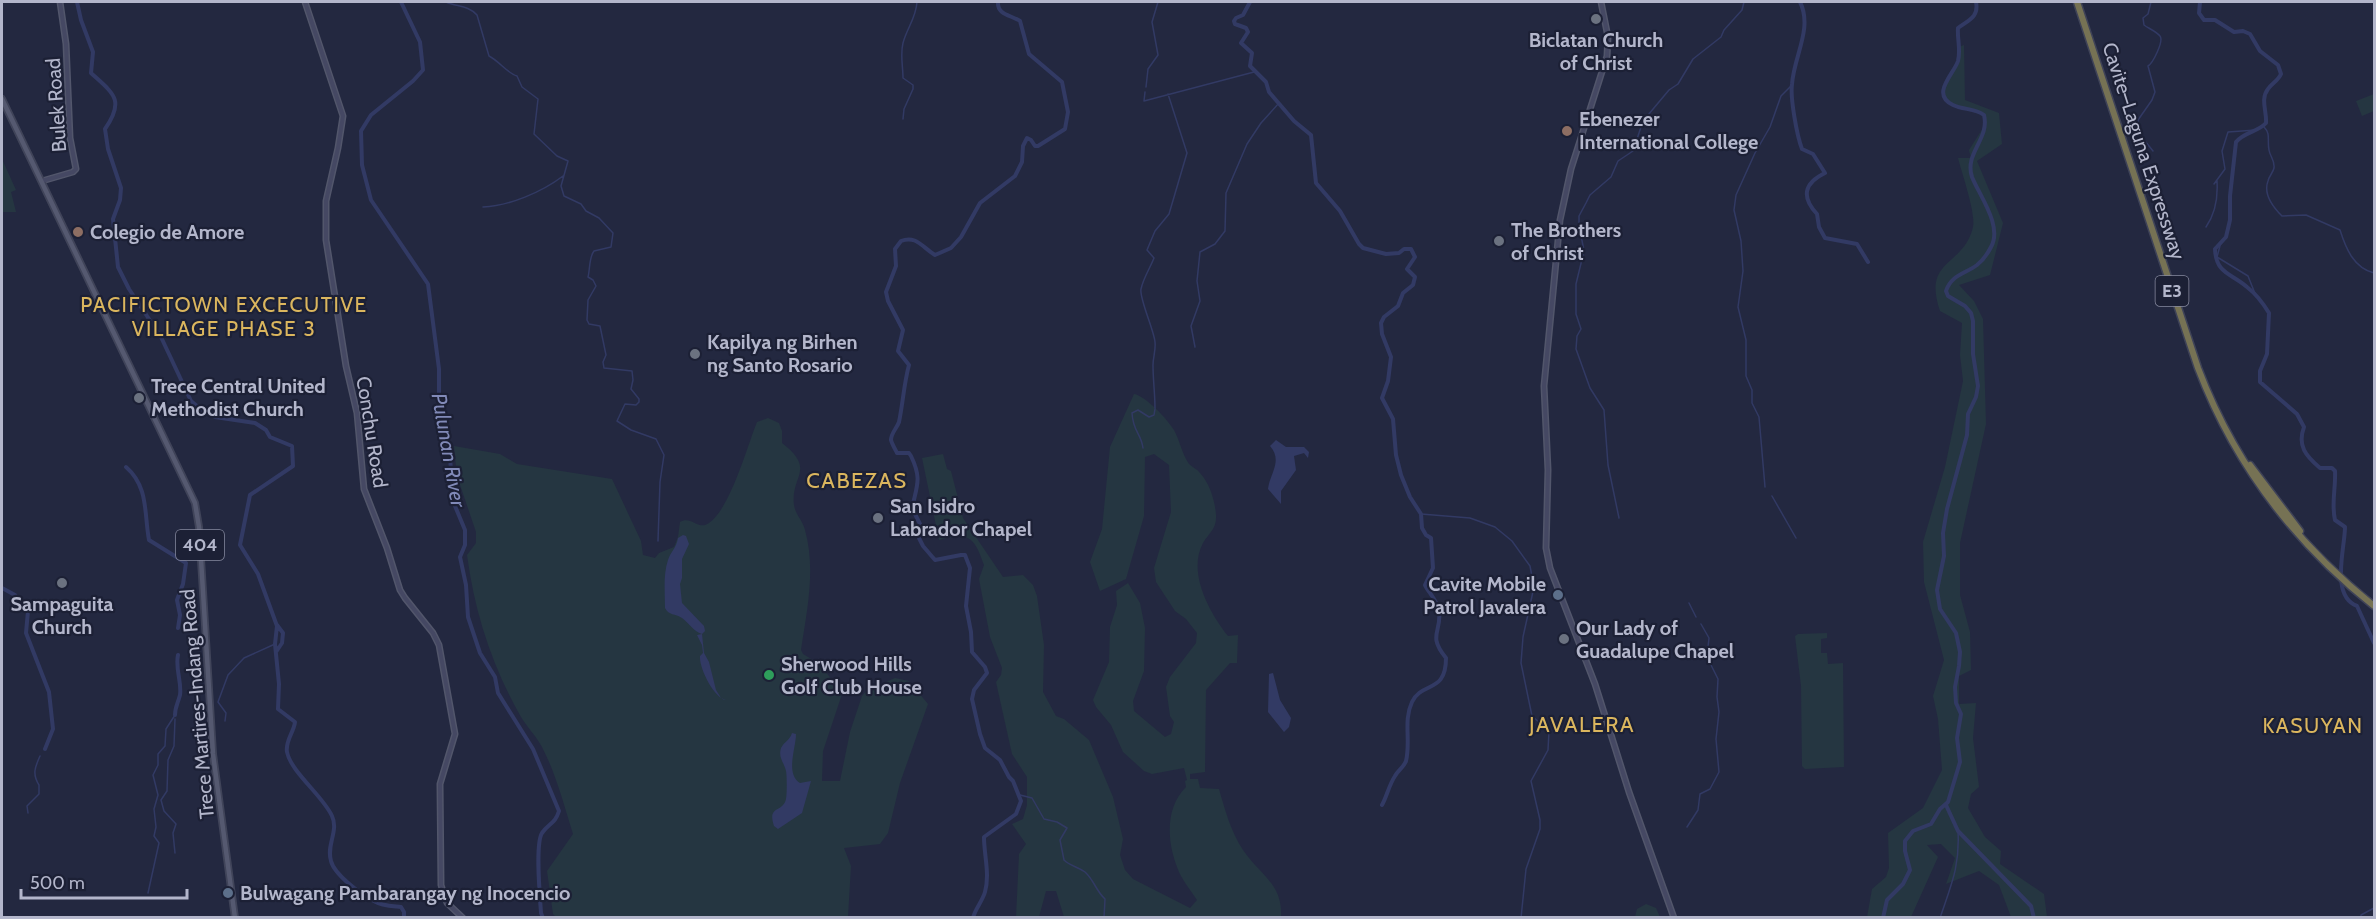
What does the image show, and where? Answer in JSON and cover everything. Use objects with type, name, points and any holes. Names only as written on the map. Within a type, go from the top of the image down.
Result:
[{"type":"highway","name":"Cavite–Laguna Expressway","points":[[2079,2],[2203,382],[2234,447],[2287,523],[2372,602]]},
{"type":"main road","name":"Bulek Road","points":[[42,181],[73,172],[76,169],[71,144],[66,44],[60,2]]},
{"type":"main road","name":"Conchu Road","points":[[305,2],[343,116],[326,201],[326,237],[344,356],[357,413],[364,489],[387,548],[400,590],[434,633],[438,645],[455,734],[440,784],[441,885],[447,903],[463,918]]},
{"type":"main road","points":[[1601,2],[1608,37],[1607,56],[1567,185],[1557,242],[1544,386],[1548,470],[1546,548],[1550,568],[1595,684],[1629,792],[1674,918]]},
{"type":"main road","name":"Trece Martires-Indang Road","points":[[2,99],[197,509],[213,754],[235,918]]},
{"type":"shaded area","points":[[1964,45],[1965,100],[1999,113],[2002,144],[1977,161],[2003,223],[1990,275],[1959,285],[1974,301],[1983,319],[1986,424],[1960,543],[1960,595],[1970,632],[1971,670],[1959,676],[1959,704],[1976,703],[1973,738],[1979,787],[1971,794],[1968,808],[1985,837],[2001,851],[2000,864],[2044,894],[2047,917],[2011,917],[1999,885],[1979,871],[1946,884],[1955,858],[1941,844],[1927,845],[1938,857],[1911,917],[1867,917],[1872,889],[1886,877],[1889,868],[1888,833],[1923,808],[1942,770],[1938,719],[1933,696],[1944,660],[1924,582],[1923,542],[1945,467],[1963,381],[1960,355],[1962,323],[1940,311],[1936,281],[1946,264],[1962,250],[1973,227],[1971,203],[1958,158],[1971,158],[1969,150],[1983,128],[1985,120],[1980,112],[1956,107],[1945,98],[1944,88],[1957,64],[1959,47]]},
{"type":"shaded area","points":[[2374,94],[2374,111],[2362,116],[2356,101]]},
{"type":"shaded area","points":[[2,159],[16,190],[11,192],[16,212],[2,212]]},
{"type":"shaded area","points":[[1134,394],[1150,404],[1167,420],[1189,464],[1204,477],[1209,487],[1216,520],[1199,555],[1199,580],[1208,604],[1221,627],[1228,636],[1238,635],[1237,663],[1230,663],[1206,690],[1205,772],[1190,774],[1190,779],[1198,779],[1200,788],[1219,789],[1235,836],[1243,850],[1269,880],[1278,896],[1281,917],[1064,917],[1056,891],[1046,891],[1039,917],[1016,917],[1019,854],[1026,844],[1012,824],[1023,819],[1027,805],[1027,777],[1012,754],[996,682],[1001,675],[1002,668],[990,637],[979,579],[984,565],[977,548],[969,539],[957,536],[939,540],[922,458],[943,454],[947,469],[951,471],[963,518],[1003,577],[1023,575],[1033,585],[1037,596],[1044,645],[1043,692],[1056,716],[1064,719],[1089,740],[1113,797],[1123,839],[1120,855],[1125,870],[1133,879],[1190,908],[1197,900],[1179,871],[1170,836],[1174,805],[1186,787],[1184,768],[1152,774],[1144,771],[1123,752],[1111,725],[1093,700],[1109,662],[1110,627],[1117,605],[1116,591],[1128,583],[1140,603],[1145,628],[1144,671],[1133,701],[1134,711],[1165,737],[1171,734],[1174,722],[1170,716],[1166,687],[1170,677],[1196,643],[1197,633],[1186,619],[1175,611],[1156,582],[1154,568],[1171,512],[1169,465],[1154,454],[1145,457],[1144,516],[1126,579],[1100,591],[1090,562],[1102,529],[1110,447]]},
{"type":"shaded area","points":[[768,418],[779,423],[782,443],[798,460],[800,467],[795,487],[794,505],[805,530],[810,560],[808,605],[801,650],[803,654],[818,663],[834,682],[843,685],[823,751],[822,781],[840,781],[850,732],[862,696],[867,690],[895,678],[909,681],[928,704],[900,783],[888,833],[880,844],[844,848],[851,866],[848,917],[556,917],[553,914],[547,871],[573,834],[547,757],[511,698],[486,639],[470,577],[467,555],[476,543],[476,532],[457,476],[454,446],[500,454],[517,464],[612,479],[641,541],[643,555],[655,558],[659,553],[674,547],[680,522],[688,520],[705,525],[717,516],[731,491],[757,422]]},
{"type":"shaded area","points":[[1827,633],[1827,638],[1821,639],[1821,653],[1827,653],[1828,664],[1843,663],[1844,767],[1805,769],[1802,766],[1801,686],[1795,636]]},
{"type":"shaded area","points":[[1646,904],[1656,908],[1660,917],[1635,917],[1637,909]]},
{"type":"water","points":[[1276,440],[1286,447],[1304,447],[1309,452],[1308,458],[1304,453],[1294,456],[1296,470],[1281,491],[1281,504],[1268,489],[1276,462],[1274,451],[1270,446]]},
{"type":"water","points":[[686,536],[689,544],[682,559],[680,584],[682,603],[704,626],[705,631],[702,634],[665,608],[666,566],[678,538]]},
{"type":"water","points":[[702,634],[704,653],[709,662],[716,690],[721,697],[708,682],[702,668],[700,656],[703,653],[702,645],[697,635]]},
{"type":"water","points":[[1273,673],[1280,700],[1291,718],[1289,727],[1284,732],[1268,712],[1269,674]]},
{"type":"water","points":[[792,733],[796,734],[792,760],[793,774],[800,783],[811,781],[802,813],[778,829],[774,826],[772,815],[784,803],[787,789],[786,771],[780,751]]},
{"type":"waterway","points":[[77,2],[93,52],[91,73],[111,92],[115,104],[111,119],[105,129],[108,149],[121,188],[120,200],[113,219],[118,267],[129,289],[161,337],[191,401],[204,412],[215,417],[255,423],[266,430],[270,437],[292,446],[293,466],[250,495],[240,545],[258,574],[277,626],[275,644],[279,684],[278,709],[295,722],[287,744],[287,752],[294,768],[322,800],[332,816],[334,827],[330,855],[337,872],[355,889],[377,903],[401,907],[404,918]]},
{"type":"waterway","name":"Pulunan River","points":[[401,2],[420,42],[423,70],[371,115],[361,131],[362,165],[371,200],[428,284],[439,369],[439,407],[448,441],[455,506],[465,530],[465,545],[460,557],[466,585],[468,617],[480,653],[495,677],[498,693],[533,749],[559,811],[540,839],[538,871],[543,918]]},
{"type":"waterway","points":[[446,2],[466,8],[477,15],[489,56],[517,76],[522,87],[538,99],[534,134],[557,156],[568,161],[561,186],[564,196],[581,204],[586,211],[599,218],[613,233],[611,247],[594,251],[591,257],[588,277],[596,286],[588,300],[587,320],[589,324],[600,326],[606,355],[603,362],[604,368],[632,371],[631,389],[639,402],[636,405],[625,404],[617,421],[631,430],[656,439],[664,455],[660,482],[658,541]]},
{"type":"waterway","points":[[903,119],[904,109],[913,85],[903,78],[902,47],[917,2]]},
{"type":"waterway","points":[[973,918],[984,896],[986,885],[984,837],[1016,814],[1021,801],[1013,781],[1000,760],[985,748],[972,699],[974,690],[987,673],[985,667],[972,652],[966,606],[970,568],[965,555],[935,560],[923,546],[919,538],[920,524],[912,508],[918,482],[914,464],[909,453],[897,453],[891,440],[899,422],[909,365],[898,351],[903,330],[888,301],[886,292],[896,266],[895,249],[901,241],[915,241],[935,255],[951,248],[961,237],[980,203],[1015,176],[1022,162],[1023,146],[1027,138],[1038,146],[1065,129],[1068,112],[1062,82],[1029,54],[1020,21],[1002,12],[998,2]]},
{"type":"waterway","points":[[1146,87],[1148,69],[1158,55],[1152,22],[1158,2]]},
{"type":"waterway","points":[[1250,2],[1243,15],[1234,21],[1235,24],[1246,28],[1248,32],[1241,43],[1252,53],[1250,66],[1266,82],[1269,92],[1294,121],[1311,135],[1316,183],[1340,211],[1363,248],[1386,254],[1411,249],[1415,257],[1407,269],[1415,277],[1413,285],[1403,293],[1398,306],[1384,317],[1381,323],[1382,334],[1391,357],[1388,381],[1382,398],[1393,419],[1396,455],[1401,475],[1410,497],[1421,514],[1422,528],[1431,538],[1433,568],[1425,585],[1438,608],[1436,639],[1446,658],[1442,677],[1433,686],[1422,691],[1412,702],[1407,724],[1406,761],[1393,779],[1382,805]]},
{"type":"waterway","points":[[1619,518],[1608,465],[1604,410],[1590,388],[1576,349],[1577,336],[1581,329],[1576,314],[1576,284],[1584,251],[1579,216],[1590,195],[1611,177],[1618,161],[1633,151],[1643,121],[1669,90],[1678,84],[1693,59],[1721,37],[1724,30],[1742,10],[1744,2]]},
{"type":"waterway","points":[[1800,2],[1805,22],[1793,74],[1793,107],[1802,149],[1813,154],[1825,173],[1809,186],[1807,196],[1817,214],[1819,227],[1825,238],[1857,244],[1868,262]]},
{"type":"waterway","points":[[1883,918],[1887,900],[1903,884],[1910,870],[1905,841],[1913,831],[1931,824],[1940,809],[1948,802],[1960,762],[1957,738],[1961,714],[1956,703],[1955,687],[1960,652],[1956,633],[1940,609],[1937,590],[1944,556],[1943,533],[1947,509],[1967,435],[1968,414],[1976,397],[1978,386],[1973,354],[1971,313],[1965,306],[1948,296],[1946,291],[1951,281],[1977,265],[1985,257],[1994,239],[1994,230],[1989,211],[1972,177],[1970,168],[1984,131],[1984,115],[1953,105],[1946,100],[1943,90],[1958,61],[1958,28],[1975,15],[1976,2]]},
{"type":"waterway","points":[[2151,2],[2148,14],[2143,18],[2144,25],[2159,35],[2161,42],[2155,57],[2148,66],[2155,92],[2138,120],[2141,136],[2153,151]]},
{"type":"waterway","points":[[2200,2],[2199,13],[2204,20],[2215,20],[2234,32],[2243,31],[2250,34],[2260,51],[2278,65],[2281,74],[2266,93],[2264,101],[2266,123],[2236,142],[2230,196],[2230,220],[2226,237],[2215,249],[2216,257],[2221,268],[2253,293],[2269,313],[2267,354],[2260,371],[2260,382],[2297,414],[2304,427],[2302,445],[2311,459],[2320,468],[2332,468],[2335,471],[2333,508],[2335,520],[2345,527],[2341,582],[2349,601],[2357,606],[2374,643]]},
{"type":"waterway","points":[[1145,92],[1144,101],[1254,72]]},
{"type":"waterway","points":[[1765,487],[1759,417],[1752,403],[1752,390],[1746,376],[1746,340],[1738,307],[1743,271],[1741,241],[1734,210],[1736,195],[1770,127],[1781,96],[1791,86]]},
{"type":"waterway","points":[[1155,408],[1153,365],[1155,342],[1141,289],[1154,258],[1147,250],[1155,231],[1169,214],[1187,153],[1168,94]]},
{"type":"waterway","points":[[1195,347],[1191,326],[1200,301],[1197,281],[1200,252],[1215,244],[1225,231],[1226,193],[1247,144],[1261,123],[1279,103]]},
{"type":"waterway","points":[[2264,127],[2274,165],[2267,191],[2275,209],[2282,216],[2306,215],[2340,230],[2352,257],[2361,267],[2374,273]]},
{"type":"waterway","points":[[2214,184],[2225,169],[2222,151],[2228,132],[2256,130]]},
{"type":"waterway","points":[[483,207],[504,204],[525,197],[563,176]]},
{"type":"waterway","points":[[2206,227],[2215,205],[2217,181]]},
{"type":"waterway","points":[[2221,242],[2217,257],[2248,276],[2256,296]]},
{"type":"waterway","points":[[1143,448],[1132,413],[1138,410],[1149,417],[1154,415],[1155,409]]},
{"type":"waterway","points":[[126,467],[139,483],[142,492],[149,540],[186,563],[183,584],[177,600],[180,615],[178,628]]},
{"type":"waterway","points":[[1772,496],[1796,538]]},
{"type":"waterway","points":[[1421,514],[1470,518],[1495,527],[1512,541],[1530,566],[1534,587],[1523,637],[1521,663],[1532,716],[1549,731],[1548,750],[1531,781],[1540,829],[1526,869],[1521,918]]},
{"type":"waterway","points":[[2,588],[15,595],[28,611],[26,633],[49,692],[53,729],[45,749]]},
{"type":"waterway","points":[[1689,603],[1696,617]]},
{"type":"waterway","points":[[1687,827],[1698,810],[1700,794],[1710,789],[1719,772],[1716,739],[1719,712],[1718,679],[1707,657],[1709,638],[1701,624]]},
{"type":"waterway","points":[[276,652],[282,643],[283,633],[277,625]]},
{"type":"waterway","points":[[225,721],[226,713],[218,702],[228,675],[244,658],[275,644]]},
{"type":"waterway","points":[[175,715],[180,695],[178,655]]},
{"type":"waterway","points":[[148,893],[159,843],[154,836],[156,827],[154,809],[158,795],[153,775],[158,765],[158,754],[165,746],[166,729],[175,715]]},
{"type":"waterway","points":[[175,719],[174,746],[168,760],[167,791],[161,800],[164,811],[176,824],[173,833],[175,853]]},
{"type":"waterway","points":[[28,813],[27,806],[39,794],[35,771],[40,756]]},
{"type":"waterway","points":[[1020,795],[1032,798],[1044,819],[1057,822],[1067,828],[1060,840],[1064,860],[1091,878],[1105,899],[1104,918]]},
{"type":"waterway","points":[[1946,805],[1958,831],[2031,906],[2034,918]]},
{"type":"waterway","points":[[1940,918],[1956,866],[1958,831]]},
{"type":"waterway","points":[[2361,918],[2361,915],[2374,908]]},
{"type":"place","name":"Biclatan Church of Christ","points":[[1596,19]]},
{"type":"place","name":"Ebenezer International College","points":[[1567,131]]},
{"type":"place","name":"Colegio de Amore","points":[[78,232]]},
{"type":"place","name":"The Brothers of Christ","points":[[1499,241]]},
{"type":"place","name":"Kapilya ng Birhen ng Santo Rosario","points":[[695,354]]},
{"type":"place","name":"Trece Central United Methodist Church","points":[[139,398]]},
{"type":"place","name":"San Isidro Labrador Chapel","points":[[878,518]]},
{"type":"place","name":"Sampaguita Church","points":[[62,583]]},
{"type":"place","name":"Cavite Mobile Patrol Javalera","points":[[1558,595]]},
{"type":"place","name":"Our Lady of Guadalupe Chapel","points":[[1564,639]]},
{"type":"place","name":"Sherwood Hills Golf Club House","points":[[769,675]]},
{"type":"place","name":"Bulwagang Pambarangay ng Inocencio","points":[[228,893]]},
{"type":"district","name":"PACIFICTOWN EXCECUTIVE VILLAGE PHASE 3","points":[[224,316]]},
{"type":"district","name":"CABEZAS","points":[[857,480]]},
{"type":"district","name":"JAVALERA","points":[[1582,724]]},
{"type":"district","name":"KASUYAN","points":[[2313,725]]}]
